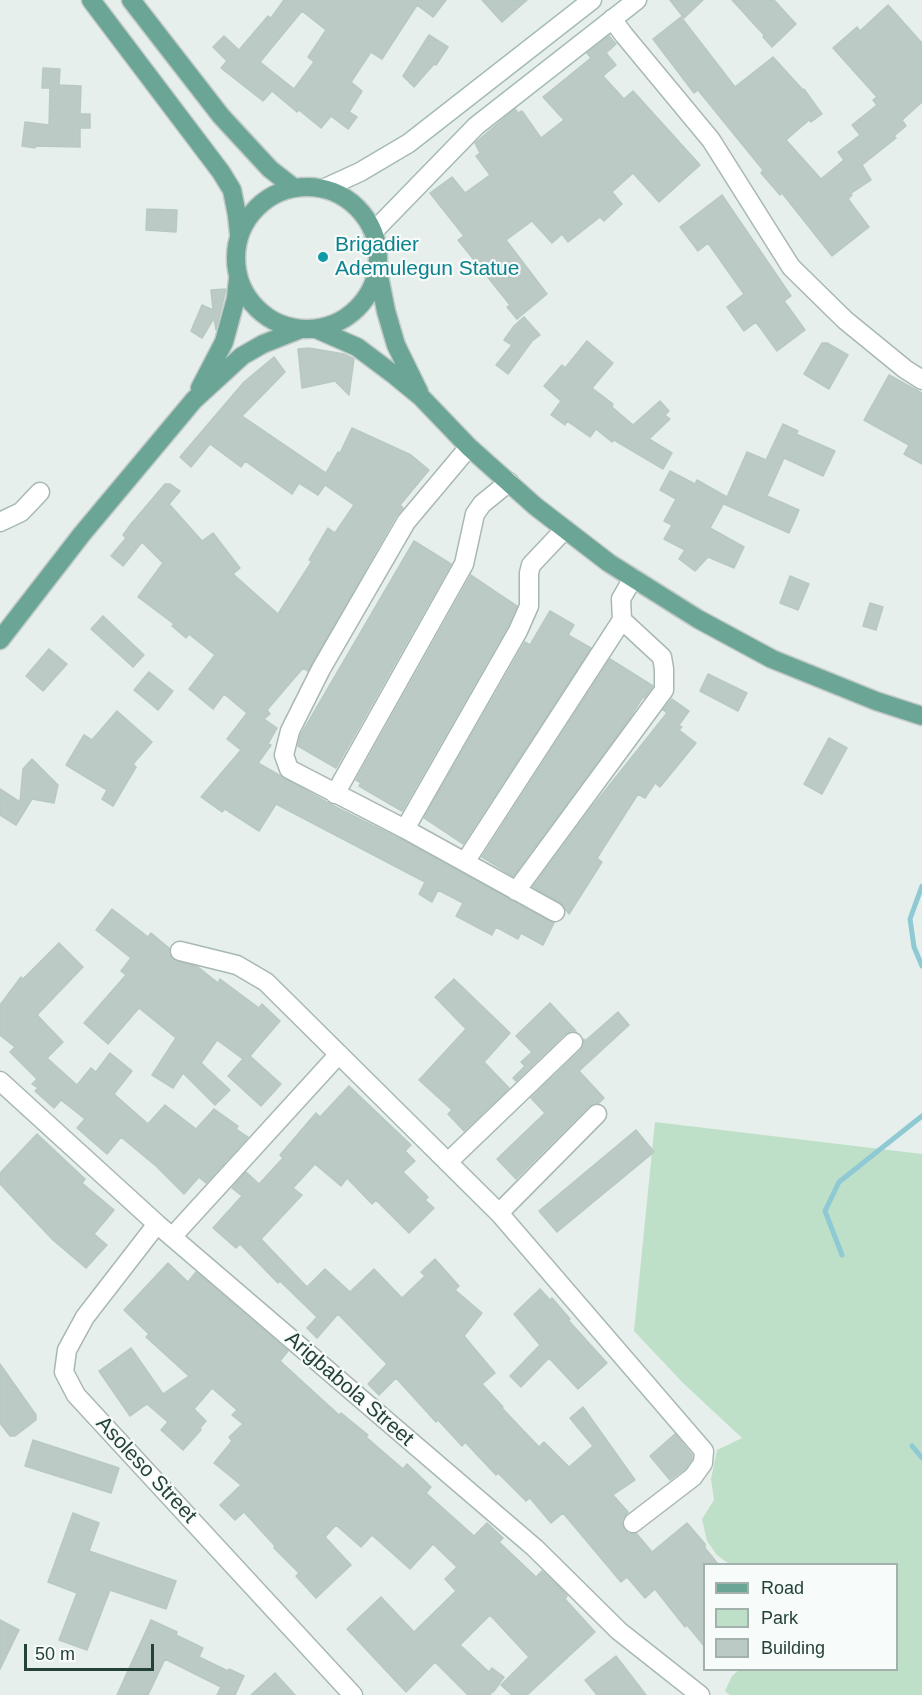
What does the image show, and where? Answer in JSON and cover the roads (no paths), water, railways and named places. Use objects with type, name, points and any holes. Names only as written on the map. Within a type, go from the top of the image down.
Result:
[{"type":"main road","points":[[91,0],[221,172],[232,190],[239,234],[236,256],[238,278],[236,298],[224,342],[194,400]]},
{"type":"main road","points":[[131,0],[221,116],[270,169],[293,187]]},
{"type":"main road","points":[[0,640],[82,534],[194,400],[242,356],[263,344],[338,322],[357,309],[370,291],[377,269],[378,250],[373,232],[362,212],[346,197],[326,188],[293,187],[276,193],[260,203],[248,217],[239,234]]},
{"type":"main road","points":[[377,269],[396,345],[421,397]]},
{"type":"main road","points":[[238,278],[255,308],[269,319],[284,326],[309,329],[357,347],[421,397],[469,447],[565,529],[633,578],[698,619],[772,659],[922,716]]},
{"type":"street","points":[[326,188],[360,172],[409,143],[592,0]]},
{"type":"street","points":[[373,232],[476,126],[637,0]]},
{"type":"street","points":[[612,19],[711,140],[790,267],[845,320],[922,380]]},
{"type":"street","points":[[469,447],[406,522],[321,669],[290,731],[284,755],[289,769],[405,829],[555,912]]},
{"type":"street","points":[[335,794],[464,564],[475,514],[482,504],[509,482]]},
{"type":"street","points":[[0,522],[21,512],[40,492]]},
{"type":"street","points":[[405,829],[518,631],[529,606],[531,565],[565,529]]},
{"type":"street","points":[[465,862],[622,620],[621,598],[633,578]]},
{"type":"street","points":[[516,891],[664,690],[662,657],[622,620]]},
{"type":"street","points":[[180,951],[237,965],[266,982],[500,1213],[704,1451],[703,1463],[693,1477],[633,1523]]},
{"type":"street","points":[[448,1162],[573,1042]]},
{"type":"street","points":[[172,1238],[339,1054]]},
{"type":"street","name":"Arigbabola Street","points":[[0,1081],[172,1238],[536,1548],[619,1631],[700,1695]]},
{"type":"street","points":[[500,1213],[597,1114]]},
{"type":"street","name":"Asoleso Street","points":[[156,1224],[85,1317],[67,1350],[64,1371],[76,1395],[353,1695]]},
{"type":"waterway","points":[[922,886],[910,919],[914,947],[922,966]]},
{"type":"waterway","points":[[842,1255],[825,1211],[839,1182],[922,1116]]},
{"type":"waterway","points":[[912,1446],[922,1458]]},
{"type":"place","name":"Brigadier Ademulegun Statue","points":[[323,257]]}]
